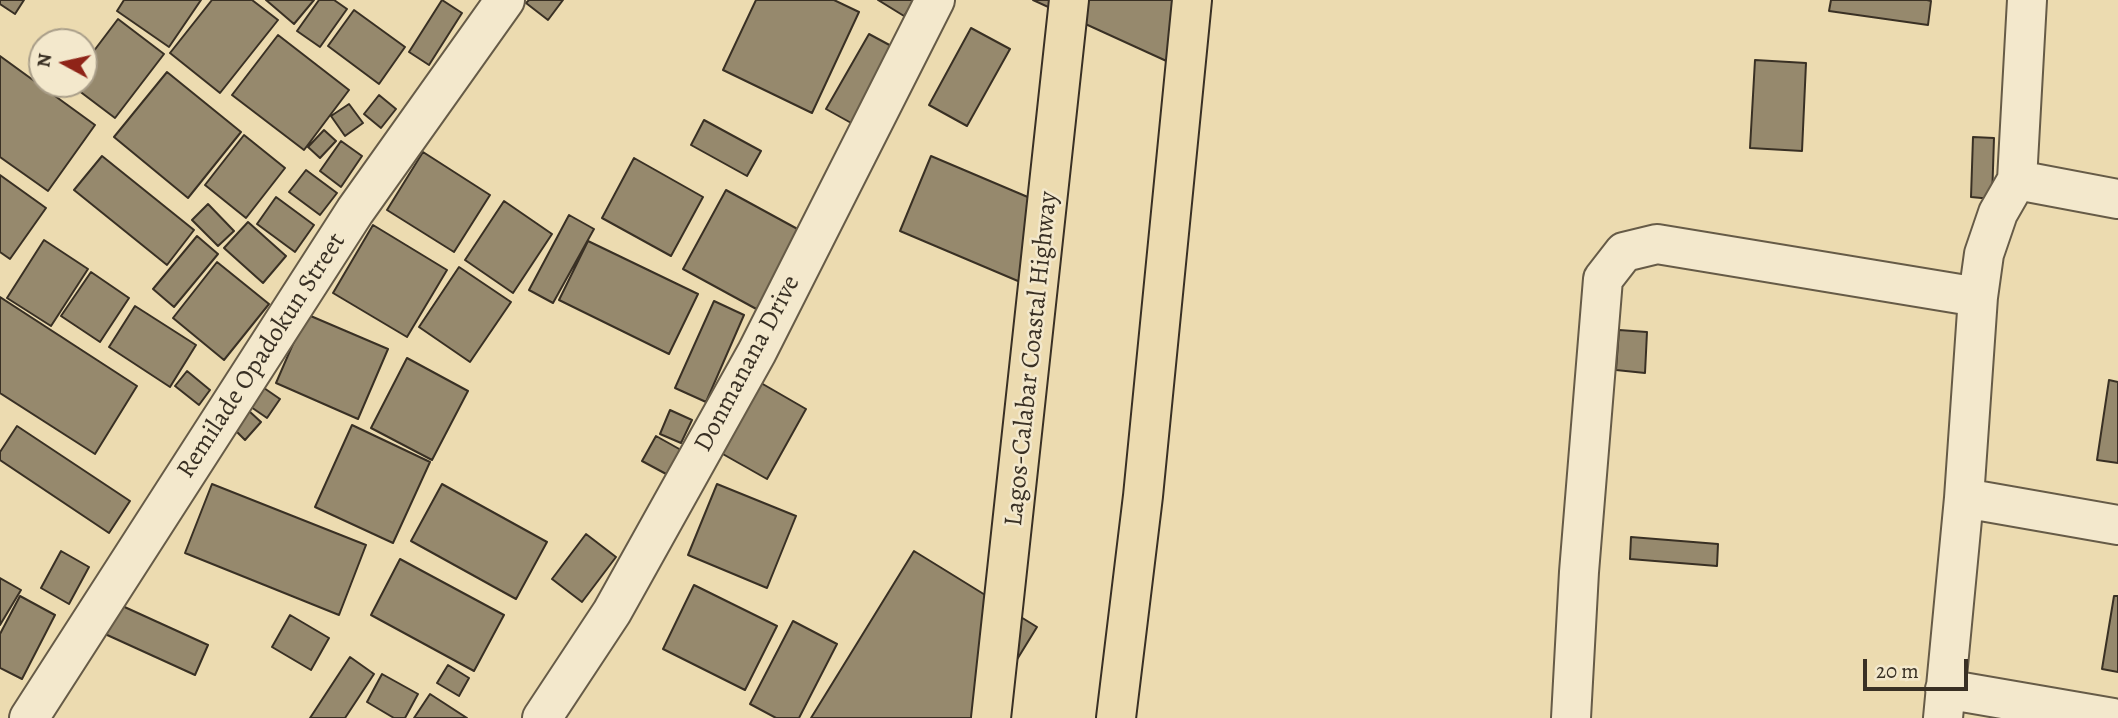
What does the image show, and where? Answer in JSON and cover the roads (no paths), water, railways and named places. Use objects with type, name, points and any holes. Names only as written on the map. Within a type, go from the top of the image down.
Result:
[{"type":"highway","name":"Lagos-Calabar Coastal Highway","points":[[991,718],[1069,0]]},
{"type":"highway","points":[[1116,718],[1143,496],[1192,0]]},
{"type":"street","name":"Remilade Opadokun Street","points":[[29,718],[355,211],[505,0]]},
{"type":"street","name":"Donmanana Drive","points":[[542,718],[612,612],[758,352],[934,0]]},
{"type":"street","points":[[2027,0],[2017,180],[1998,213],[1984,254],[1978,297],[1964,498],[1944,704],[2113,718]]},
{"type":"street","points":[[2017,180],[2118,199]]},
{"type":"street","points":[[1571,718],[1579,572],[1603,279],[1624,252],[1657,244],[1978,297]]},
{"type":"street","points":[[1964,498],[2118,525]]}]
